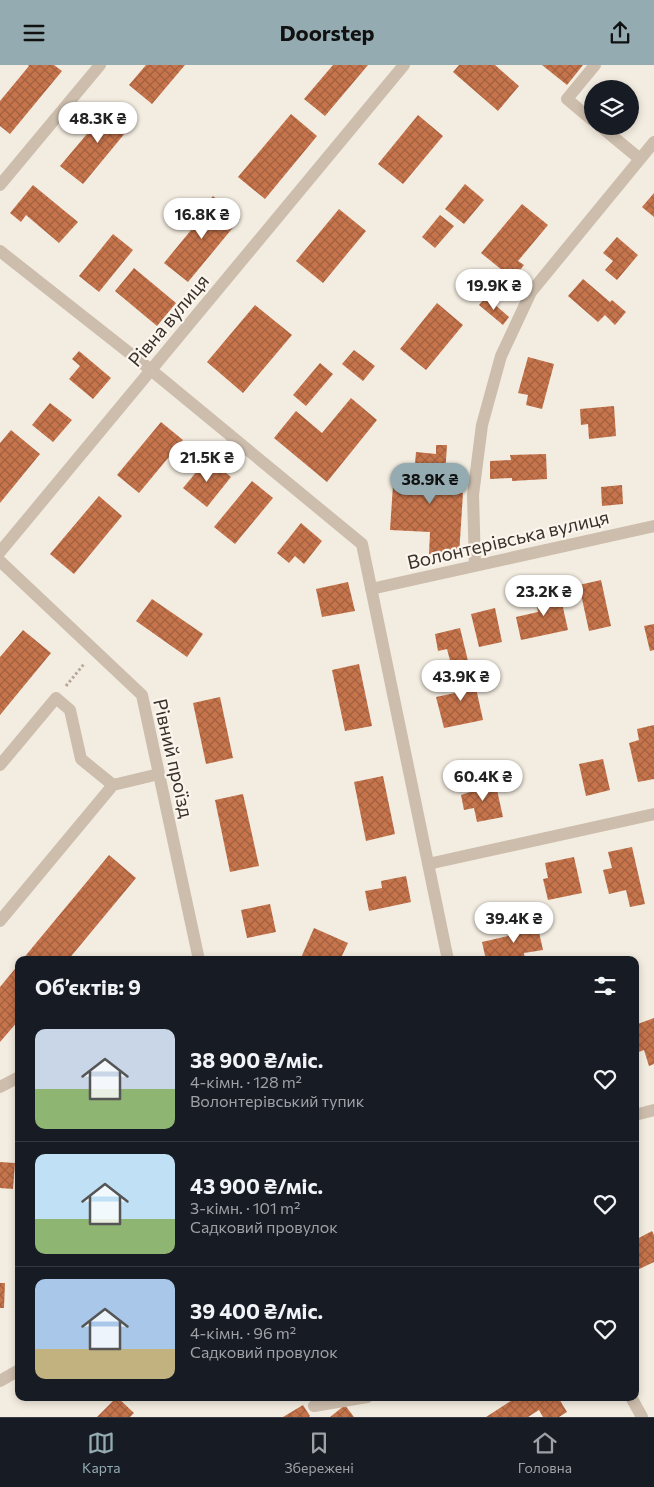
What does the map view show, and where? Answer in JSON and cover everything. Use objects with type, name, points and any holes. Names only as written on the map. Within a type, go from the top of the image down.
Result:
[{"type":"street","points":[[0,185],[100,65]]},
{"type":"street","name":"Рівна вулиця","points":[[0,552],[404,65]]},
{"type":"street","points":[[584,113],[567,99],[595,65]]},
{"type":"street","points":[[611,135],[640,159]]},
{"type":"street","points":[[475,566],[473,495],[478,451],[482,425],[501,356],[531,292],[654,142]]},
{"type":"street","points":[[0,251],[151,371],[362,544],[447,956]]},
{"type":"street","name":"Волонтерівська вулиця","points":[[371,589],[654,526]]},
{"type":"street","name":"Рівний проїзд","points":[[0,561],[142,695],[198,956]]},
{"type":"street","points":[[0,765],[56,698],[70,710],[81,759],[113,785]]},
{"type":"street","points":[[0,921],[113,785],[159,774]]},
{"type":"street","points":[[428,864],[654,814]]},
{"type":"street","points":[[0,1087],[15,1079]]},
{"type":"street","points":[[639,1114],[654,1111]]},
{"type":"street","points":[[0,1381],[15,1372]]},
{"type":"street","points":[[314,1406],[344,1401]]},
{"type":"street","points":[[633,1401],[642,1417]]},
{"type":"path","points":[[56,698],[95,651]]},
{"type":"building","points":[[28,65],[54,65],[62,71],[10,134],[0,126],[0,101]]},
{"type":"building","points":[[146,65],[185,65],[152,104],[129,85]]},
{"type":"building","points":[[333,65],[368,65],[325,116],[304,99]]},
{"type":"building","points":[[459,65],[495,65],[519,86],[498,111],[453,72]]},
{"type":"building","points":[[542,65],[583,65],[567,85]]},
{"type":"building","points":[[113,103],[135,121],[83,184],[60,166]]},
{"type":"building","points":[[291,114],[317,136],[265,199],[238,177]]},
{"type":"building","points":[[418,115],[443,136],[403,184],[378,164]]},
{"type":"building","points":[[465,184],[484,200],[464,224],[445,209]]},
{"type":"building","points":[[33,185],[78,222],[59,243],[26,215],[21,222],[10,213]]},
{"type":"building","points":[[654,193],[654,217],[642,207]]},
{"type":"building","points":[[213,196],[240,219],[188,282],[164,263],[205,213],[202,210]]},
{"type":"building","points":[[522,204],[548,225],[518,261],[524,265],[513,279],[481,253]]},
{"type":"building","points":[[339,209],[366,231],[323,283],[296,261]]},
{"type":"building","points":[[440,215],[454,226],[435,248],[422,237]]},
{"type":"building","points":[[113,234],[133,250],[99,292],[79,276]]},
{"type":"building","points":[[617,237],[638,255],[617,280],[605,270],[613,261],[603,253]]},
{"type":"building","points":[[134,268],[176,303],[157,326],[115,291]]},
{"type":"building","points":[[583,279],[610,302],[612,300],[626,312],[615,325],[605,315],[598,322],[568,296]]},
{"type":"building","points":[[486,297],[509,317],[503,325],[479,305]]},
{"type":"building","points":[[437,303],[463,325],[426,370],[400,349]]},
{"type":"building","points":[[255,305],[292,335],[243,393],[207,362]]},
{"type":"building","points":[[354,350],[375,366],[363,381],[342,364]]},
{"type":"building","points":[[79,351],[111,378],[93,399],[69,379],[80,366],[72,359]]},
{"type":"building","points":[[528,357],[554,364],[542,409],[526,405],[528,395],[518,393]]},
{"type":"building","points":[[320,363],[333,374],[306,406],[293,395]]},
{"type":"building","points":[[351,398],[377,420],[327,482],[274,438],[296,411],[322,433]]},
{"type":"building","points":[[50,403],[72,420],[53,442],[32,425]]},
{"type":"building","points":[[614,406],[616,436],[589,439],[588,424],[581,425],[580,409]]},
{"type":"building","points":[[161,422],[183,440],[139,493],[117,475]]},
{"type":"building","points":[[11,430],[40,454],[0,503],[0,443]]},
{"type":"building","points":[[436,445],[447,445],[444,491],[463,493],[459,555],[429,554],[430,532],[390,530],[393,485],[413,487],[416,452],[436,454]]},
{"type":"building","points":[[546,454],[547,479],[512,481],[512,478],[490,479],[490,461],[511,460],[510,455]]},
{"type":"building","points":[[208,458],[231,477],[207,507],[183,488]]},
{"type":"building","points":[[252,481],[273,498],[235,544],[214,527]]},
{"type":"building","points":[[622,485],[623,504],[602,506],[601,487]]},
{"type":"building","points":[[99,496],[122,516],[74,574],[50,554]]},
{"type":"building","points":[[301,523],[322,541],[304,564],[295,556],[289,563],[277,553]]},
{"type":"building","points":[[601,580],[611,626],[589,631],[579,585]]},
{"type":"building","points":[[348,582],[355,611],[322,617],[316,589]]},
{"type":"building","points":[[559,590],[568,630],[521,640],[516,617],[538,612],[535,596]]},
{"type":"building","points":[[152,599],[203,634],[187,657],[136,621]]},
{"type":"building","points":[[495,608],[502,642],[479,647],[471,614]]},
{"type":"building","points":[[654,624],[654,650],[650,651],[644,626]]},
{"type":"building","points":[[460,628],[468,661],[451,664],[447,649],[438,651],[435,634]]},
{"type":"building","points":[[23,630],[51,653],[0,715],[0,657]]},
{"type":"building","points":[[359,664],[372,726],[345,731],[332,670]]},
{"type":"building","points":[[472,670],[483,720],[444,728],[436,697],[455,693],[451,675]]},
{"type":"building","points":[[220,697],[233,758],[206,764],[193,703]]},
{"type":"building","points":[[654,725],[654,779],[638,782],[629,743],[639,740],[637,729]]},
{"type":"building","points":[[603,759],[610,790],[586,796],[579,764]]},
{"type":"building","points":[[383,776],[395,834],[366,841],[354,782]]},
{"type":"building","points":[[495,781],[503,817],[477,822],[474,808],[464,810],[461,795],[470,792],[469,787]]},
{"type":"building","points":[[243,794],[259,866],[230,872],[215,800]]},
{"type":"building","points":[[632,847],[645,904],[630,907],[626,890],[609,894],[603,870],[612,868],[608,852]]},
{"type":"building","points":[[109,855],[136,878],[71,956],[25,956]]},
{"type":"building","points":[[574,857],[582,893],[548,900],[543,879],[548,878],[545,863]]},
{"type":"building","points":[[406,876],[411,902],[369,911],[365,891],[382,888],[381,881]]},
{"type":"building","points":[[270,904],[276,932],[247,938],[241,910]]},
{"type":"building","points":[[537,923],[543,950],[524,953],[524,956],[485,956],[482,942],[508,936],[507,930]]},
{"type":"building","points":[[314,928],[348,943],[342,956],[302,956]]},
{"type":"building","points":[[15,969],[15,1025],[0,1042],[0,987]]},
{"type":"building","points":[[654,1018],[654,1064],[649,1066],[644,1050],[639,1052],[639,1024]]},
{"type":"building","points":[[0,1162],[15,1163],[13,1189],[0,1188]]},
{"type":"building","points":[[652,1231],[654,1235],[654,1262],[639,1269],[639,1238]]},
{"type":"building","points":[[0,1283],[5,1283],[4,1308],[0,1308]]},
{"type":"building","points":[[113,1401],[121,1401],[134,1413],[130,1417],[97,1417]]},
{"type":"building","points":[[511,1401],[560,1401],[567,1412],[559,1417],[543,1417],[539,1410],[528,1417],[486,1417]]},
{"type":"building","points":[[303,1405],[309,1417],[283,1417]]},
{"type":"building","points":[[345,1405],[354,1417],[330,1417]]}]
